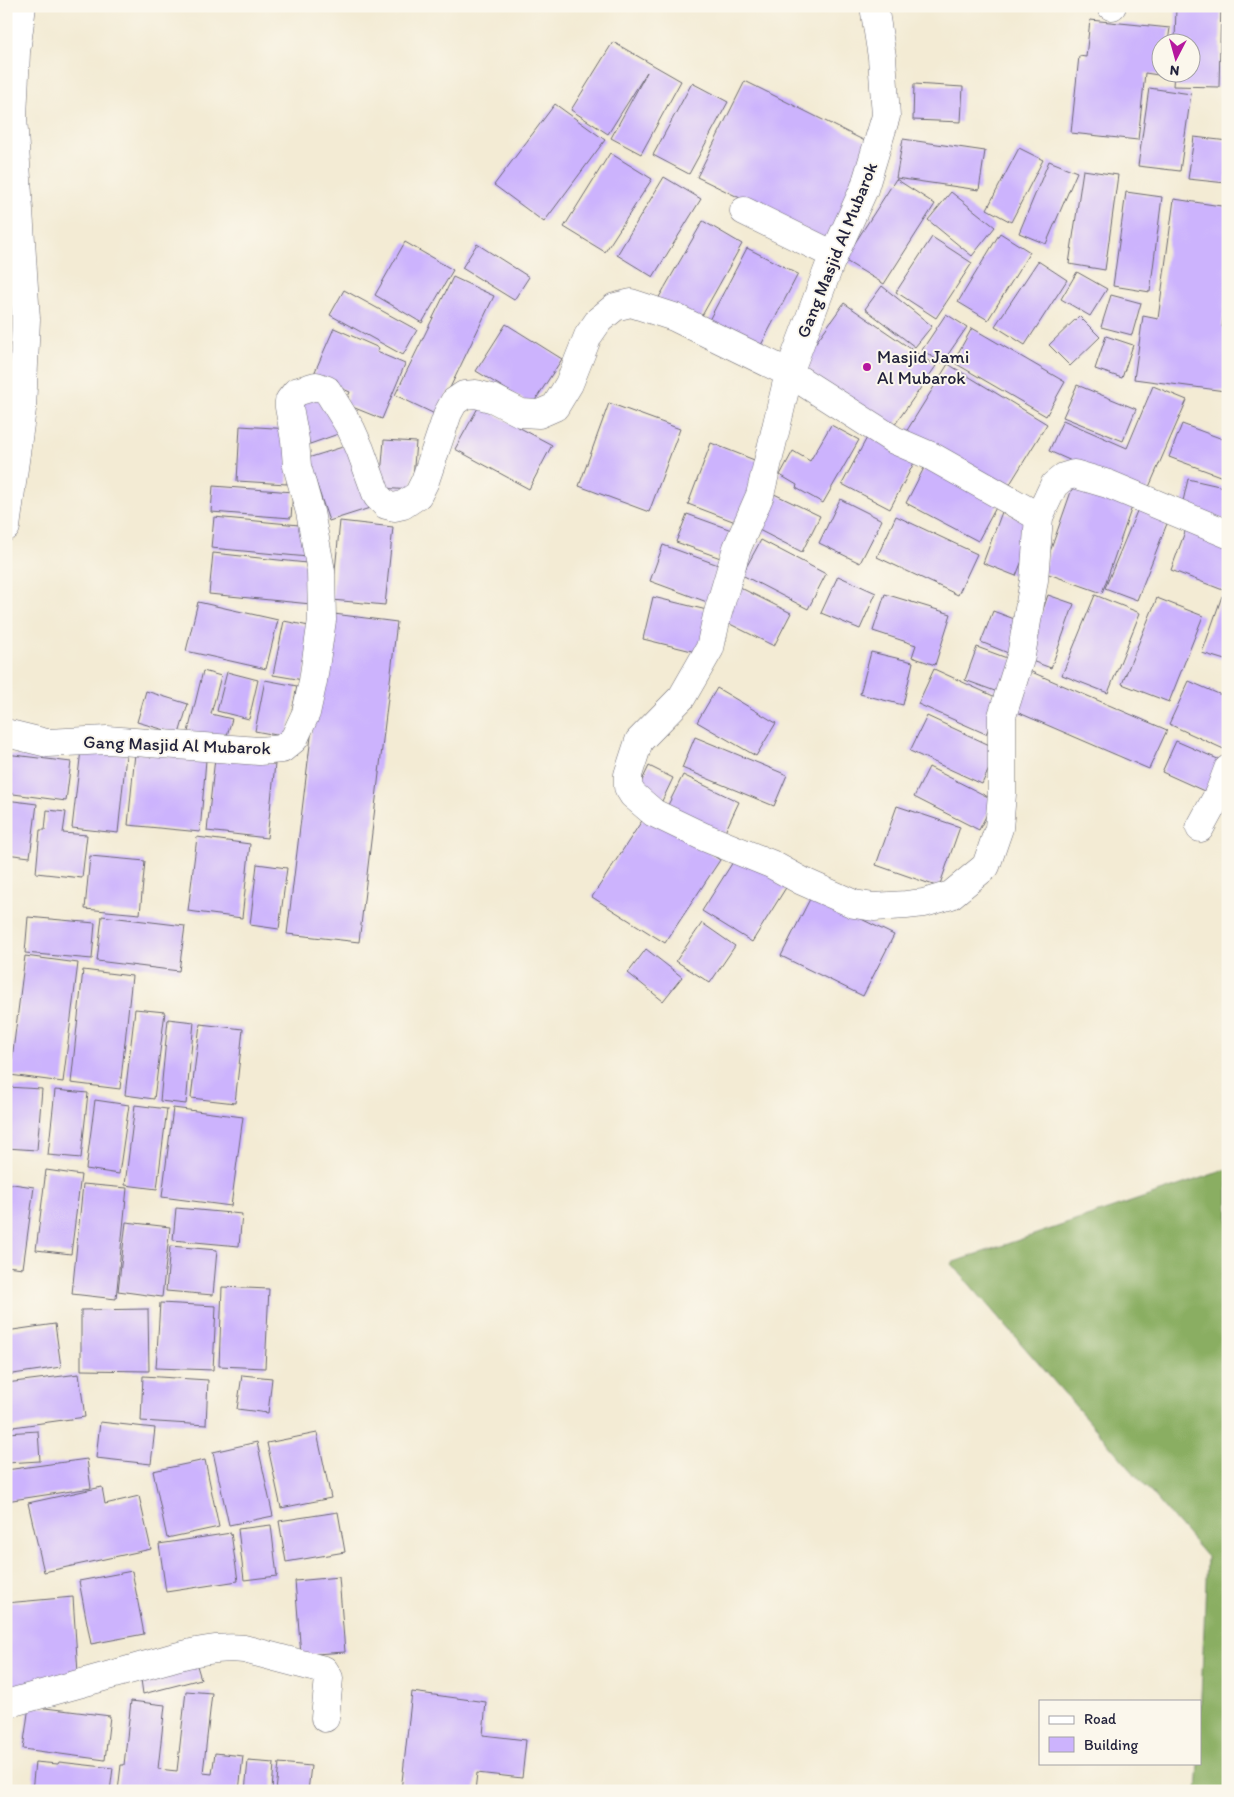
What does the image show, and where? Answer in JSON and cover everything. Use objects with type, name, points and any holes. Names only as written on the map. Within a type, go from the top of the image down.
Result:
[{"type":"street","points":[[6,527],[22,409],[16,323],[10,117],[22,6]]},
{"type":"street","name":"Gang Masjid Al Mubarok","points":[[6,733],[47,743],[107,740],[259,751],[282,749],[294,740],[306,713],[322,620],[321,571],[310,512],[297,466],[295,440],[289,407],[289,401],[296,392],[316,386],[323,387],[330,393],[360,449],[377,496],[386,505],[394,507],[403,505],[418,495],[425,481],[448,413],[454,402],[464,395],[476,394],[494,399],[521,413],[539,414],[555,408],[569,384],[588,336],[599,320],[615,307],[631,303],[674,317],[789,373],[894,440],[931,456],[1039,517],[1034,580],[1021,656],[1002,716],[1002,794],[999,828],[986,866],[951,895],[924,903],[874,907],[854,904],[802,881],[772,864],[704,837],[654,814],[633,795],[628,787],[628,775],[639,741],[682,697],[710,648],[717,616],[737,548],[760,495],[789,373],[834,254],[864,189],[886,116],[882,57],[874,6]]},
{"type":"street","points":[[744,211],[834,254]]},
{"type":"street","points":[[1039,517],[1054,485],[1064,477],[1074,474],[1108,484],[1228,534]]},
{"type":"street","points":[[1200,828],[1219,793],[1228,769]]},
{"type":"street","points":[[6,1704],[177,1657],[222,1648],[232,1648],[244,1649],[324,1670],[329,1678],[325,1718]]},
{"type":"green space","points":[[1228,1169],[1228,1791],[1197,1791],[1199,1764],[1202,1764],[1201,1700],[1207,1557],[951,1263]]},
{"type":"building","points":[[1176,6],[1221,7],[1219,87],[1173,86],[1173,82],[1202,82],[1202,32],[1175,32]]},
{"type":"building","points":[[1090,20],[1170,28],[1169,32],[1152,32],[1152,74],[1145,73],[1138,140],[1071,133],[1079,56],[1086,57]]},
{"type":"building","points":[[613,42],[681,81],[641,154],[611,138],[647,72],[608,134],[571,110]]},
{"type":"building","points":[[745,81],[875,146],[828,241],[697,177]]},
{"type":"building","points":[[692,83],[728,102],[689,174],[653,155]]},
{"type":"building","points":[[914,84],[963,87],[961,122],[913,120]]},
{"type":"building","points":[[1149,88],[1191,94],[1180,171],[1138,166]]},
{"type":"building","points":[[555,104],[605,140],[544,222],[494,185]]},
{"type":"building","points":[[1194,137],[1228,141],[1226,183],[1188,179]]},
{"type":"building","points":[[903,139],[985,151],[979,190],[896,178]]},
{"type":"building","points":[[1019,148],[1043,160],[1011,222],[987,209]]},
{"type":"building","points":[[610,153],[652,179],[605,252],[564,227]]},
{"type":"building","points":[[1049,161],[1077,172],[1046,244],[1019,233]]},
{"type":"building","points":[[1083,170],[1118,175],[1105,270],[1069,264]]},
{"type":"building","points":[[664,177],[701,199],[653,277],[617,255]]},
{"type":"building","points":[[896,179],[935,204],[884,284],[844,260]]},
{"type":"building","points":[[951,192],[995,227],[972,256],[928,220]]},
{"type":"building","points":[[1126,192],[1162,197],[1150,292],[1113,286]]},
{"type":"building","points":[[1174,199],[1228,207],[1228,282],[1222,327],[1228,328],[1228,371],[1225,391],[1134,379],[1143,316],[1158,319]]},
{"type":"building","points":[[703,221],[742,244],[699,321],[658,299]]},
{"type":"building","points":[[1000,233],[1030,252],[988,320],[958,302]]},
{"type":"building","points":[[932,237],[972,263],[936,318],[896,292]]},
{"type":"building","points":[[405,242],[453,270],[422,323],[375,295]]},
{"type":"building","points":[[477,244],[529,277],[514,300],[462,268]]},
{"type":"building","points":[[747,248],[798,274],[759,349],[708,322]]},
{"type":"building","points":[[1038,261],[1067,280],[1025,345],[995,326]]},
{"type":"building","points":[[1077,272],[1107,289],[1090,316],[1061,299]]},
{"type":"building","points":[[453,277],[494,296],[437,415],[395,395]]},
{"type":"building","points":[[882,286],[932,326],[915,347],[865,309]]},
{"type":"building","points":[[344,290],[417,330],[403,355],[330,315]]},
{"type":"building","points":[[1111,295],[1141,303],[1132,335],[1101,327]]},
{"type":"building","name":"Masjid Jami Al Mubarok","points":[[844,303],[936,366],[889,433],[797,369]]},
{"type":"building","points":[[946,314],[967,327],[942,363],[922,350]]},
{"type":"building","points":[[1079,316],[1100,337],[1070,366],[1049,345]]},
{"type":"building","points":[[506,324],[562,359],[532,405],[476,371]]},
{"type":"building","points":[[334,328],[379,348],[377,352],[405,364],[382,419],[345,404],[350,392],[313,376]]},
{"type":"building","points":[[972,328],[1065,382],[1046,416],[953,362]]},
{"type":"building","points":[[1106,336],[1133,345],[1122,378],[1095,369]]},
{"type":"building","points":[[6,352],[18,354],[6,423]]},
{"type":"building","points":[[948,364],[1047,424],[1005,492],[906,432]]},
{"type":"building","points":[[1077,385],[1136,409],[1123,441],[1063,417]]},
{"type":"building","points":[[1153,386],[1187,400],[1146,494],[1049,451],[1063,420],[1127,448]]},
{"type":"building","points":[[325,391],[341,433],[310,444],[295,402]]},
{"type":"building","points":[[609,403],[680,429],[649,512],[579,486]]},
{"type":"building","points":[[479,406],[552,445],[529,489],[455,449]]},
{"type":"building","points":[[1182,424],[1228,441],[1228,479],[1169,457]]},
{"type":"building","points":[[831,425],[859,440],[823,503],[796,488],[797,485],[780,475],[793,451],[810,461]]},
{"type":"building","points":[[240,426],[291,429],[287,484],[237,481]]},
{"type":"building","points":[[869,434],[916,459],[890,509],[842,484]]},
{"type":"building","points":[[384,440],[416,442],[412,490],[380,488]]},
{"type":"building","points":[[711,443],[762,463],[738,523],[688,504]]},
{"type":"building","points":[[352,444],[373,507],[329,521],[308,458]]},
{"type":"building","points":[[926,464],[999,502],[978,541],[906,503]]},
{"type":"building","points":[[1188,479],[1228,488],[1228,520],[1181,510]]},
{"type":"building","points":[[1074,483],[1133,504],[1102,593],[1043,572]]},
{"type":"building","points":[[213,486],[293,492],[291,518],[211,512]]},
{"type":"building","points":[[770,492],[820,516],[802,552],[753,527]]},
{"type":"building","points":[[840,499],[882,520],[860,563],[819,543]]},
{"type":"building","points":[[1140,504],[1170,516],[1137,600],[1105,588]]},
{"type":"building","points":[[1002,512],[1036,525],[1016,576],[983,563]]},
{"type":"building","points":[[687,514],[737,532],[726,560],[676,542]]},
{"type":"building","points":[[896,516],[977,554],[958,595],[877,557]]},
{"type":"building","points":[[214,517],[310,526],[308,557],[211,548]]},
{"type":"building","points":[[340,521],[393,527],[385,605],[332,600]]},
{"type":"building","points":[[1186,529],[1228,545],[1228,592],[1171,570]]},
{"type":"building","points":[[761,540],[826,574],[808,609],[742,575]]},
{"type":"building","points":[[663,545],[721,566],[707,602],[650,581]]},
{"type":"building","points":[[213,553],[316,564],[311,604],[209,594]]},
{"type":"building","points":[[838,576],[876,593],[860,629],[821,613]]},
{"type":"building","points":[[739,587],[791,613],[774,646],[722,620]]},
{"type":"building","points":[[885,594],[951,614],[935,665],[912,657],[916,645],[873,631]]},
{"type":"building","points":[[1048,595],[1074,604],[1051,668],[1026,659]]},
{"type":"building","points":[[1095,595],[1140,613],[1108,693],[1062,675]]},
{"type":"building","points":[[1222,596],[1228,598],[1228,661],[1202,653]]},
{"type":"building","points":[[653,597],[711,611],[700,653],[643,639]]},
{"type":"building","points":[[1157,598],[1203,616],[1169,702],[1122,684]]},
{"type":"building","points":[[198,602],[278,620],[266,669],[186,651]]},
{"type":"building","points":[[993,611],[1025,623],[1013,655],[981,642]]},
{"type":"building","points":[[326,613],[397,622],[359,942],[287,934]]},
{"type":"building","points":[[284,621],[314,627],[303,680],[273,675]]},
{"type":"building","points":[[977,647],[1015,661],[1003,694],[965,680]]},
{"type":"building","points":[[871,652],[913,662],[903,705],[860,694]]},
{"type":"building","points":[[934,669],[1002,700],[986,734],[918,704]]},
{"type":"building","points":[[1027,670],[1167,730],[1149,769],[1010,709]]},
{"type":"building","points":[[203,671],[221,676],[211,714],[232,719],[225,742],[188,732]]},
{"type":"building","points":[[227,672],[258,680],[249,719],[217,711]]},
{"type":"building","points":[[265,680],[297,686],[287,737],[255,731]]},
{"type":"building","points":[[1189,681],[1228,698],[1228,751],[1169,724]]},
{"type":"building","points":[[717,688],[776,723],[756,756],[697,722]]},
{"type":"building","points":[[146,691],[188,704],[179,734],[137,722]]},
{"type":"building","points":[[927,716],[998,749],[982,784],[910,751]]},
{"type":"building","points":[[695,737],[787,775],[774,806],[682,768]]},
{"type":"building","points":[[1176,741],[1227,763],[1213,795],[1162,772]]},
{"type":"building","points":[[81,750],[126,755],[118,833],[72,828]]},
{"type":"building","points":[[135,753],[206,760],[200,832],[128,825]]},
{"type":"building","points":[[6,754],[71,762],[66,801],[6,793]]},
{"type":"building","points":[[215,758],[275,764],[267,838],[207,831]]},
{"type":"building","points":[[649,766],[673,778],[662,801],[638,789]]},
{"type":"building","points":[[929,767],[994,800],[979,830],[914,797]]},
{"type":"building","points":[[683,775],[739,802],[724,834],[667,807]]},
{"type":"building","points":[[6,800],[37,804],[30,857],[6,854]]},
{"type":"building","points":[[897,806],[960,827],[939,887],[876,865]]},
{"type":"building","points":[[47,810],[66,812],[63,833],[87,835],[82,878],[36,873],[40,830],[45,830]]},
{"type":"building","points":[[647,813],[720,860],[665,943],[592,897]]},
{"type":"building","points":[[197,837],[250,844],[242,918],[188,911]]},
{"type":"building","points":[[738,854],[787,886],[752,942],[702,911]]},
{"type":"building","points":[[90,856],[145,861],[140,914],[85,909]]},
{"type":"building","points":[[257,864],[287,868],[279,929],[250,925]]},
{"type":"building","points":[[812,895],[894,935],[863,996],[781,956]]},
{"type":"building","points":[[102,916],[185,926],[179,971],[97,961]]},
{"type":"building","points":[[28,917],[95,923],[92,959],[25,953]]},
{"type":"building","points":[[702,923],[735,946],[710,983],[676,961]]},
{"type":"building","points":[[646,949],[682,977],[663,1001],[628,973]]},
{"type":"building","points":[[25,956],[78,963],[63,1082],[10,1075]]},
{"type":"building","points":[[83,970],[132,976],[120,1089],[71,1083]]},
{"type":"building","points":[[135,1009],[165,1012],[154,1099],[125,1095]]},
{"type":"building","points":[[168,1019],[194,1022],[186,1104],[160,1101]]},
{"type":"building","points":[[200,1024],[243,1029],[235,1103],[191,1098]]},
{"type":"building","points":[[6,1087],[42,1089],[37,1150],[6,1148]]},
{"type":"building","points":[[55,1090],[88,1093],[81,1158],[48,1155]]},
{"type":"building","points":[[95,1100],[129,1105],[119,1174],[86,1169]]},
{"type":"building","points":[[135,1105],[167,1109],[157,1189],[125,1185]]},
{"type":"building","points":[[173,1108],[243,1117],[231,1206],[162,1197]]},
{"type":"building","points":[[46,1170],[81,1175],[71,1254],[36,1250]]},
{"type":"building","points":[[6,1183],[34,1187],[23,1268],[6,1266]]},
{"type":"building","points":[[83,1184],[127,1188],[116,1299],[72,1294]]},
{"type":"building","points":[[176,1208],[242,1214],[239,1246],[173,1240]]},
{"type":"building","points":[[126,1222],[170,1227],[162,1297],[118,1291]]},
{"type":"building","points":[[170,1246],[217,1250],[213,1295],[166,1291]]},
{"type":"building","points":[[222,1287],[269,1289],[265,1368],[219,1366]]},
{"type":"building","points":[[160,1303],[216,1306],[213,1370],[156,1368]]},
{"type":"building","points":[[148,1309],[149,1371],[81,1370],[81,1310]]},
{"type":"building","points":[[55,1324],[61,1367],[6,1375],[6,1331]]},
{"type":"building","points":[[79,1374],[85,1417],[6,1428],[6,1383]]},
{"type":"building","points":[[242,1375],[272,1378],[268,1413],[237,1409]]},
{"type":"building","points":[[143,1376],[208,1380],[206,1425],[141,1421]]},
{"type":"building","points":[[100,1422],[155,1428],[151,1464],[96,1458]]},
{"type":"building","points":[[38,1431],[40,1461],[6,1463],[6,1433]]},
{"type":"building","points":[[317,1433],[331,1498],[281,1508],[267,1443]]},
{"type":"building","points":[[257,1442],[273,1516],[229,1525],[213,1452]]},
{"type":"building","points":[[87,1459],[91,1488],[6,1501],[6,1470]]},
{"type":"building","points":[[205,1460],[219,1527],[167,1538],[153,1471]]},
{"type":"building","points":[[102,1487],[105,1504],[139,1496],[151,1549],[44,1572],[28,1503]]},
{"type":"building","points":[[338,1512],[345,1552],[286,1562],[279,1521]]},
{"type":"building","points":[[271,1525],[277,1576],[244,1580],[238,1529]]},
{"type":"building","points":[[231,1533],[238,1581],[166,1592],[159,1544]]},
{"type":"building","points":[[132,1571],[144,1634],[91,1644],[79,1581]]},
{"type":"building","points":[[339,1577],[345,1652],[301,1655],[295,1581]]},
{"type":"building","points":[[73,1597],[78,1673],[6,1698],[6,1603]]},
{"type":"building","points":[[195,1659],[201,1679],[143,1694],[140,1672]]},
{"type":"building","points":[[186,1691],[212,1693],[203,1773],[212,1774],[215,1753],[243,1756],[239,1791],[118,1791],[121,1765],[124,1765],[131,1701],[165,1705],[158,1769],[177,1771]]},
{"type":"building","points":[[412,1692],[486,1702],[483,1735],[526,1740],[522,1778],[477,1773],[475,1791],[401,1791]]},
{"type":"building","points":[[29,1706],[110,1716],[105,1760],[23,1749]]},
{"type":"building","points":[[248,1761],[274,1763],[272,1791],[245,1791]]},
{"type":"building","points":[[35,1762],[58,1764],[59,1762],[113,1768],[110,1791],[32,1791]]},
{"type":"building","points":[[279,1763],[311,1766],[308,1791],[276,1791]]},
{"type":"place","name":"Masjid Jami Al Mubarok","points":[[867,367]]}]
